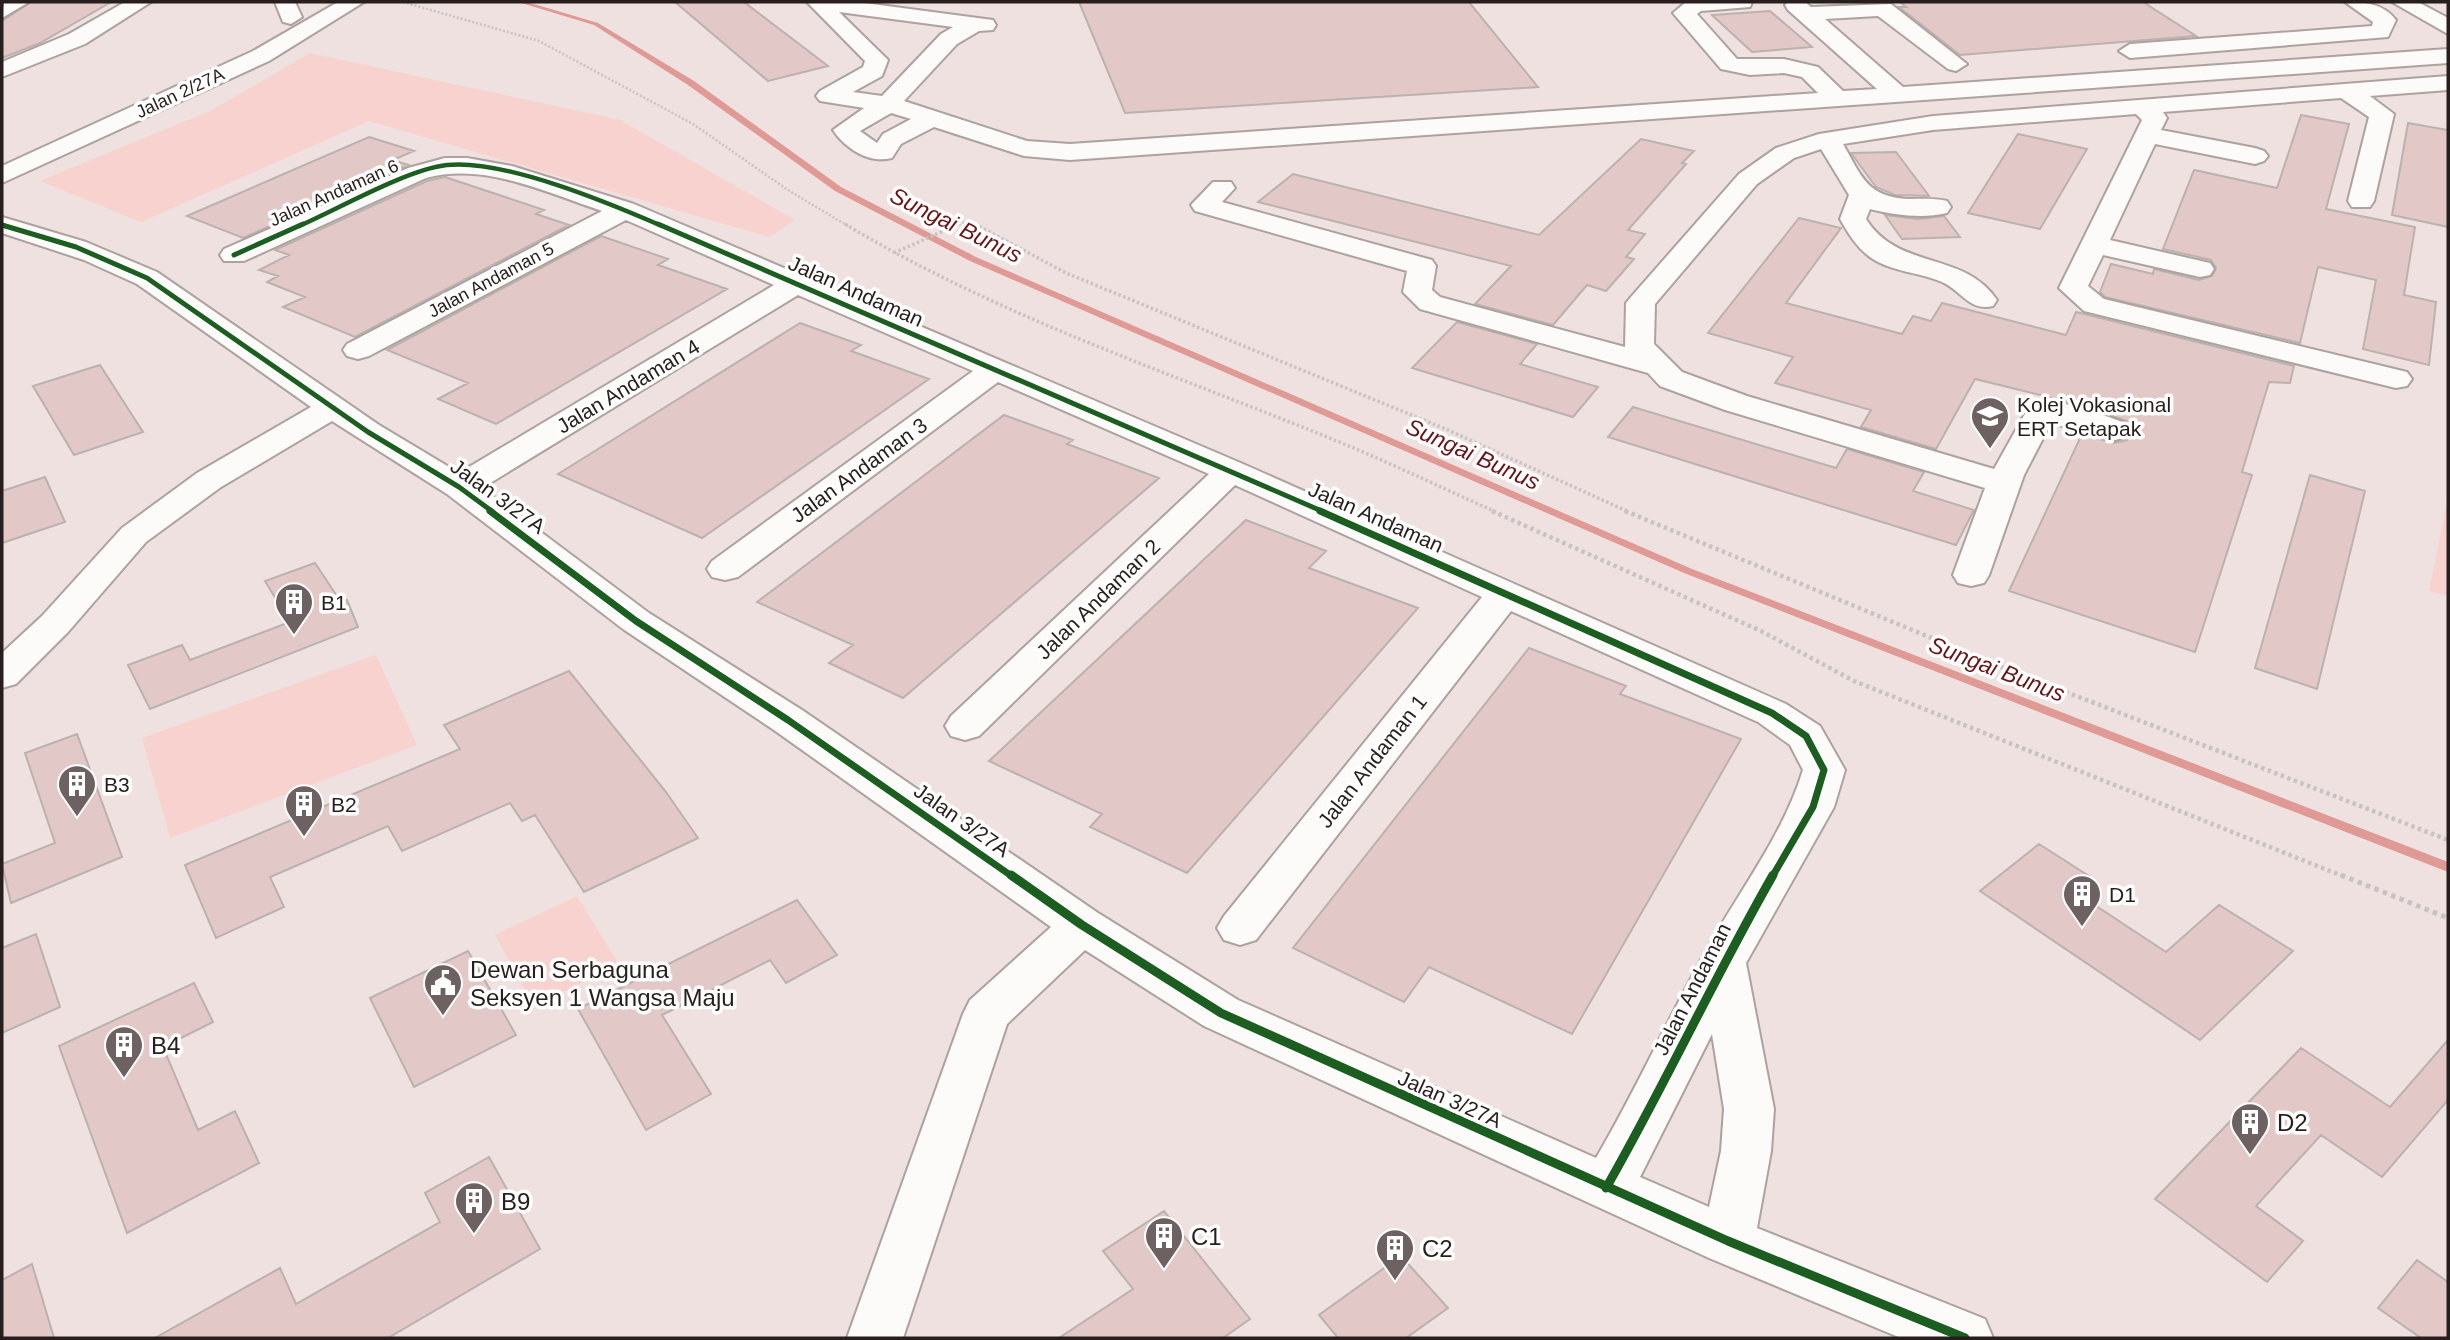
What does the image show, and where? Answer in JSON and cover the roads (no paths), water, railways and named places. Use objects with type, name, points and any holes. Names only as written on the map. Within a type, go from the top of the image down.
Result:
[{"type":"street","points":[[2,12],[18,2]]},
{"type":"street","points":[[2,70],[77,39],[140,2]]},
{"type":"street","name":"Jalan 2/27A","points":[[5,171],[203,63],[288,9],[312,2]]},
{"type":"street","name":"Jalan 2/27A","points":[[5,171],[261,56],[353,2]]},
{"type":"street","points":[[817,2],[987,25],[949,39],[888,104],[845,130],[861,145],[883,153],[892,139],[933,118]]},
{"type":"street","points":[[817,2],[877,60],[874,71],[828,96],[888,104],[1024,148],[1070,152],[2448,56]]},
{"type":"street","points":[[1742,2],[1696,5],[1684,13],[1729,64],[1751,68],[1784,66],[1810,72],[1836,97]]},
{"type":"street","points":[[2106,53],[2380,32],[2385,20],[2355,2]]},
{"type":"street","points":[[2403,2],[2448,27]]},
{"type":"street","points":[[1799,8],[1895,93]]},
{"type":"street","points":[[1799,8],[1883,9],[1956,64]]},
{"type":"street","points":[[1870,71],[1983,62]]},
{"type":"street","points":[[2005,483],[1736,403],[1671,379],[1639,346],[1641,303],[1748,179],[1785,153],[1828,139],[1876,130],[1991,118],[2448,83]]},
{"type":"street","points":[[1956,89],[1991,118]]},
{"type":"street","points":[[2345,91],[2382,114],[2361,201]]},
{"type":"street","points":[[2140,106],[2155,118],[2073,288],[2094,305],[2396,379]]},
{"type":"street","points":[[2147,135],[2255,156]]},
{"type":"street","points":[[1828,139],[1861,196],[1884,206],[1938,207]]},
{"type":"street","name":"Jalan Andaman","points":[[449,165],[477,166],[625,210],[993,371],[1231,471],[1772,713],[1806,736],[1824,770],[1813,807],[1723,962],[1648,1115],[1606,1188]]},
{"type":"street","name":"Jalan Andaman 6","points":[[234,255],[417,173],[449,165]]},
{"type":"street","points":[[1222,188],[1204,205],[1422,266],[1417,292],[1430,303],[1658,366]]},
{"type":"street","points":[[1861,196],[1853,219],[1865,239],[1885,254],[1931,267],[1970,284],[1983,300]]},
{"type":"street","name":"Jalan Andaman 5","points":[[358,350],[625,210]]},
{"type":"street","name":"Jalan 3/27A","points":[[2,225],[70,243],[115,261],[147,278],[333,407],[458,487],[636,621],[788,720],[1082,925],[1221,1013],[1606,1188],[1965,1338]]},
{"type":"street","points":[[2094,245],[2200,269]]},
{"type":"street","name":"Jalan Andaman 4","points":[[458,487],[797,283]]},
{"type":"street","name":"Jalan Andaman 3","points":[[725,569],[993,371]]},
{"type":"street","points":[[2,675],[55,624],[134,535],[209,480],[333,407]]},
{"type":"street","points":[[1971,575],[2005,483],[2030,427],[2038,417],[2054,412],[2115,430]]},
{"type":"street","name":"Jalan Andaman 2","points":[[965,726],[1231,471]]},
{"type":"street","name":"Jalan Andaman 1","points":[[1240,928],[1504,595]]},
{"type":"street","points":[[875,1338],[987,1014],[1082,925]]},
{"type":"street","name":"Jalan Andaman","points":[[1723,962],[1749,1109],[1746,1151],[1728,1241]]},
{"type":"waterway","name":"Sungai Bunus","points":[[521,2],[596,24],[691,83],[838,189],[973,259],[1688,571],[2448,867]]},
{"type":"place","name":"Kolej Vokasional ERT Setapak","points":[[1990,450]]},
{"type":"place","name":"B1","points":[[294,636]]},
{"type":"place","name":"B3","points":[[77,818]]},
{"type":"place","name":"B2","points":[[304,838]]},
{"type":"place","name":"D1","points":[[2082,928]]},
{"type":"place","name":"Dewan Serbaguna Seksyen 1 Wangsa Maju","points":[[443,1017]]},
{"type":"place","name":"B4","points":[[124,1079]]},
{"type":"place","name":"D2","points":[[2250,1156]]},
{"type":"place","name":"B9","points":[[474,1235]]},
{"type":"place","name":"C1","points":[[1164,1270]]},
{"type":"place","name":"C2","points":[[1395,1282]]}]
